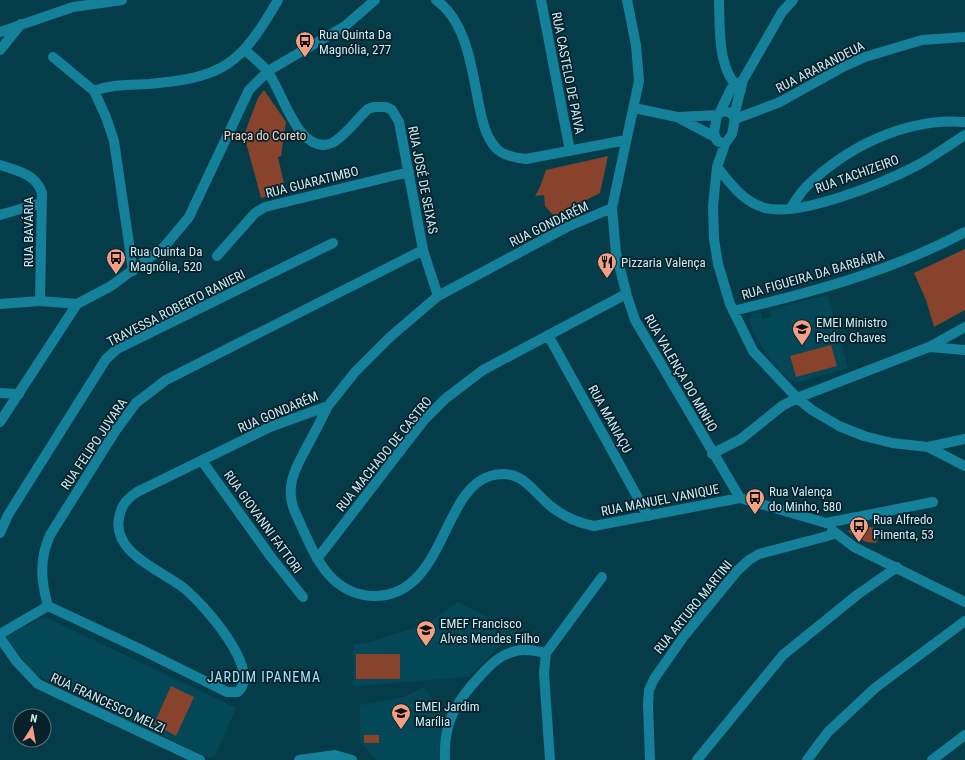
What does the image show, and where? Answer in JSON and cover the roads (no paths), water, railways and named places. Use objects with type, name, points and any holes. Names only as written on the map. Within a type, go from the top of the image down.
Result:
[{"type":"street","points":[[0,32],[72,7],[122,0]]},
{"type":"street","points":[[94,91],[110,86],[191,79],[210,74],[228,65],[245,50],[278,0]]},
{"type":"street","points":[[0,422],[77,304],[111,286],[164,247],[189,217],[249,90],[268,72],[345,26],[375,0]]},
{"type":"street","points":[[436,0],[446,7],[461,33],[470,60],[482,120],[488,136],[496,148],[511,157],[526,159],[626,140]]},
{"type":"street","name":"RUA CASTELO DE PAIVA","points":[[541,0],[570,151]]},
{"type":"street","name":"RUA VALENÇA DO MINHO","points":[[627,0],[639,62],[639,81],[612,208],[616,253],[626,294],[644,336],[712,454],[740,498]]},
{"type":"street","points":[[719,0],[724,58],[739,85],[732,134],[719,141]]},
{"type":"street","points":[[793,0],[778,18],[739,85],[727,94],[715,126],[719,141],[713,206],[714,239],[718,264],[733,311],[753,351],[797,398],[812,410],[839,426],[892,443],[928,447],[965,439]]},
{"type":"street","points":[[0,50],[20,24]]},
{"type":"street","name":"RUA ARARANDEUA","points":[[735,117],[780,102],[843,67],[865,57],[922,40],[965,37]]},
{"type":"street","name":"RUA JOSÉ DE SEIXAS","points":[[245,50],[268,72],[300,129],[309,140],[318,144],[326,144],[337,140],[368,109],[380,106],[392,110],[399,122],[410,172],[423,250],[438,296]]},
{"type":"street","points":[[53,57],[94,91],[106,116],[114,141],[133,271]]},
{"type":"street","points":[[634,108],[677,118],[719,141]]},
{"type":"street","points":[[677,118],[728,111],[735,117]]},
{"type":"street","points":[[790,210],[805,188],[821,174],[841,158],[866,145],[896,132],[928,123],[965,122]]},
{"type":"street","name":"RUA TACHIZEIRO","points":[[717,165],[739,194],[747,200],[765,208],[790,210],[857,191],[916,166],[965,135]]},
{"type":"street","name":"RUA BAVÁRIA","points":[[0,165],[32,177],[39,184],[42,193],[40,301]]},
{"type":"street","name":"RUA GUARATIMBO","points":[[217,256],[255,213],[265,207],[410,172]]},
{"type":"street","points":[[0,215],[41,203]]},
{"type":"street","name":"RUA GONDARÉM","points":[[48,606],[226,692],[238,692],[242,686],[244,671],[238,656],[204,607],[185,589],[130,551],[120,536],[118,525],[122,507],[131,497],[270,427],[328,406],[365,362],[390,337],[438,296],[568,227],[612,208]]},
{"type":"street","name":"RUA FIGUEIRA DA BARBÁRIA","points":[[733,311],[862,277],[936,247],[965,232]]},
{"type":"street","name":"TRAVESSA ROBERTO RANIERI","points":[[0,533],[8,515],[106,358],[117,350],[333,243]]},
{"type":"street","name":"RUA FELIPO JUVARA","points":[[48,606],[43,589],[41,570],[47,542],[116,430],[136,403],[166,380],[423,250]]},
{"type":"street","name":"RUA MACHADO DE CASTRO","points":[[317,559],[407,442],[444,399],[482,370],[626,294]]},
{"type":"street","points":[[0,304],[40,301],[77,304]]},
{"type":"street","points":[[712,454],[742,439],[782,406],[797,398],[929,347],[965,327]]},
{"type":"street","name":"RUA MANIAÇU","points":[[548,335],[648,516]]},
{"type":"street","points":[[929,347],[965,350]]},
{"type":"street","points":[[0,393],[19,394]]},
{"type":"street","name":"RUA MANUEL VANIQUE","points":[[328,406],[296,464],[292,476],[293,506],[320,566],[333,581],[347,590],[364,596],[382,596],[397,592],[416,580],[430,560],[467,494],[479,481],[489,476],[503,474],[514,475],[524,480],[554,509],[578,523],[594,526],[740,498]]},
{"type":"street","points":[[928,447],[965,466]]},
{"type":"street","name":"RUA GIOVANNI FATTORI","points":[[202,461],[263,547],[303,597]]},
{"type":"street","points":[[740,498],[826,523],[933,502]]},
{"type":"street","points":[[826,523],[835,534],[854,547],[965,602]]},
{"type":"street","name":"RUA ARTURO MARTINI","points":[[650,760],[648,705],[649,690],[654,679],[684,636],[737,571],[749,560],[759,554],[835,534]]},
{"type":"street","points":[[697,760],[783,655],[857,595],[896,567]]},
{"type":"street","points":[[550,760],[544,673],[546,653],[602,577]]},
{"type":"street","points":[[0,634],[48,606]]},
{"type":"street","points":[[807,760],[833,728],[875,688],[965,621]]},
{"type":"street","name":"RUA FRANCESCO MELZI","points":[[0,638],[21,666],[38,684],[200,760]]},
{"type":"street","points":[[445,760],[444,745],[446,731],[458,702],[469,687],[493,662],[505,655],[517,650],[531,650],[546,653]]},
{"type":"street","points":[[932,760],[965,735]]},
{"type":"street","points":[[299,760],[335,755],[352,760]]},
{"type":"place","name":"Rua Quinta Da Magnólia, 277","points":[[305,58]]},
{"type":"place","name":"Rua Quinta Da Magnólia, 520","points":[[116,275]]},
{"type":"place","name":"Pizzaria Valença","points":[[607,279]]},
{"type":"place","name":"EMEI Ministro Pedro Chaves","points":[[802,346]]},
{"type":"place","name":"Rua Valença do Minho, 580","points":[[755,515]]},
{"type":"place","name":"Rua Alfredo Pimenta, 53","points":[[859,543]]},
{"type":"place","name":"EMEF Francisco Alves Mendes Filho","points":[[426,647]]},
{"type":"place","name":"EMEI Jardim Marília","points":[[401,730]]},
{"type":"district","name":"JARDIM IPANEMA","points":[[264,677]]},
{"type":"park label","name":"Praça do Coreto","points":[[265,135]]}]
